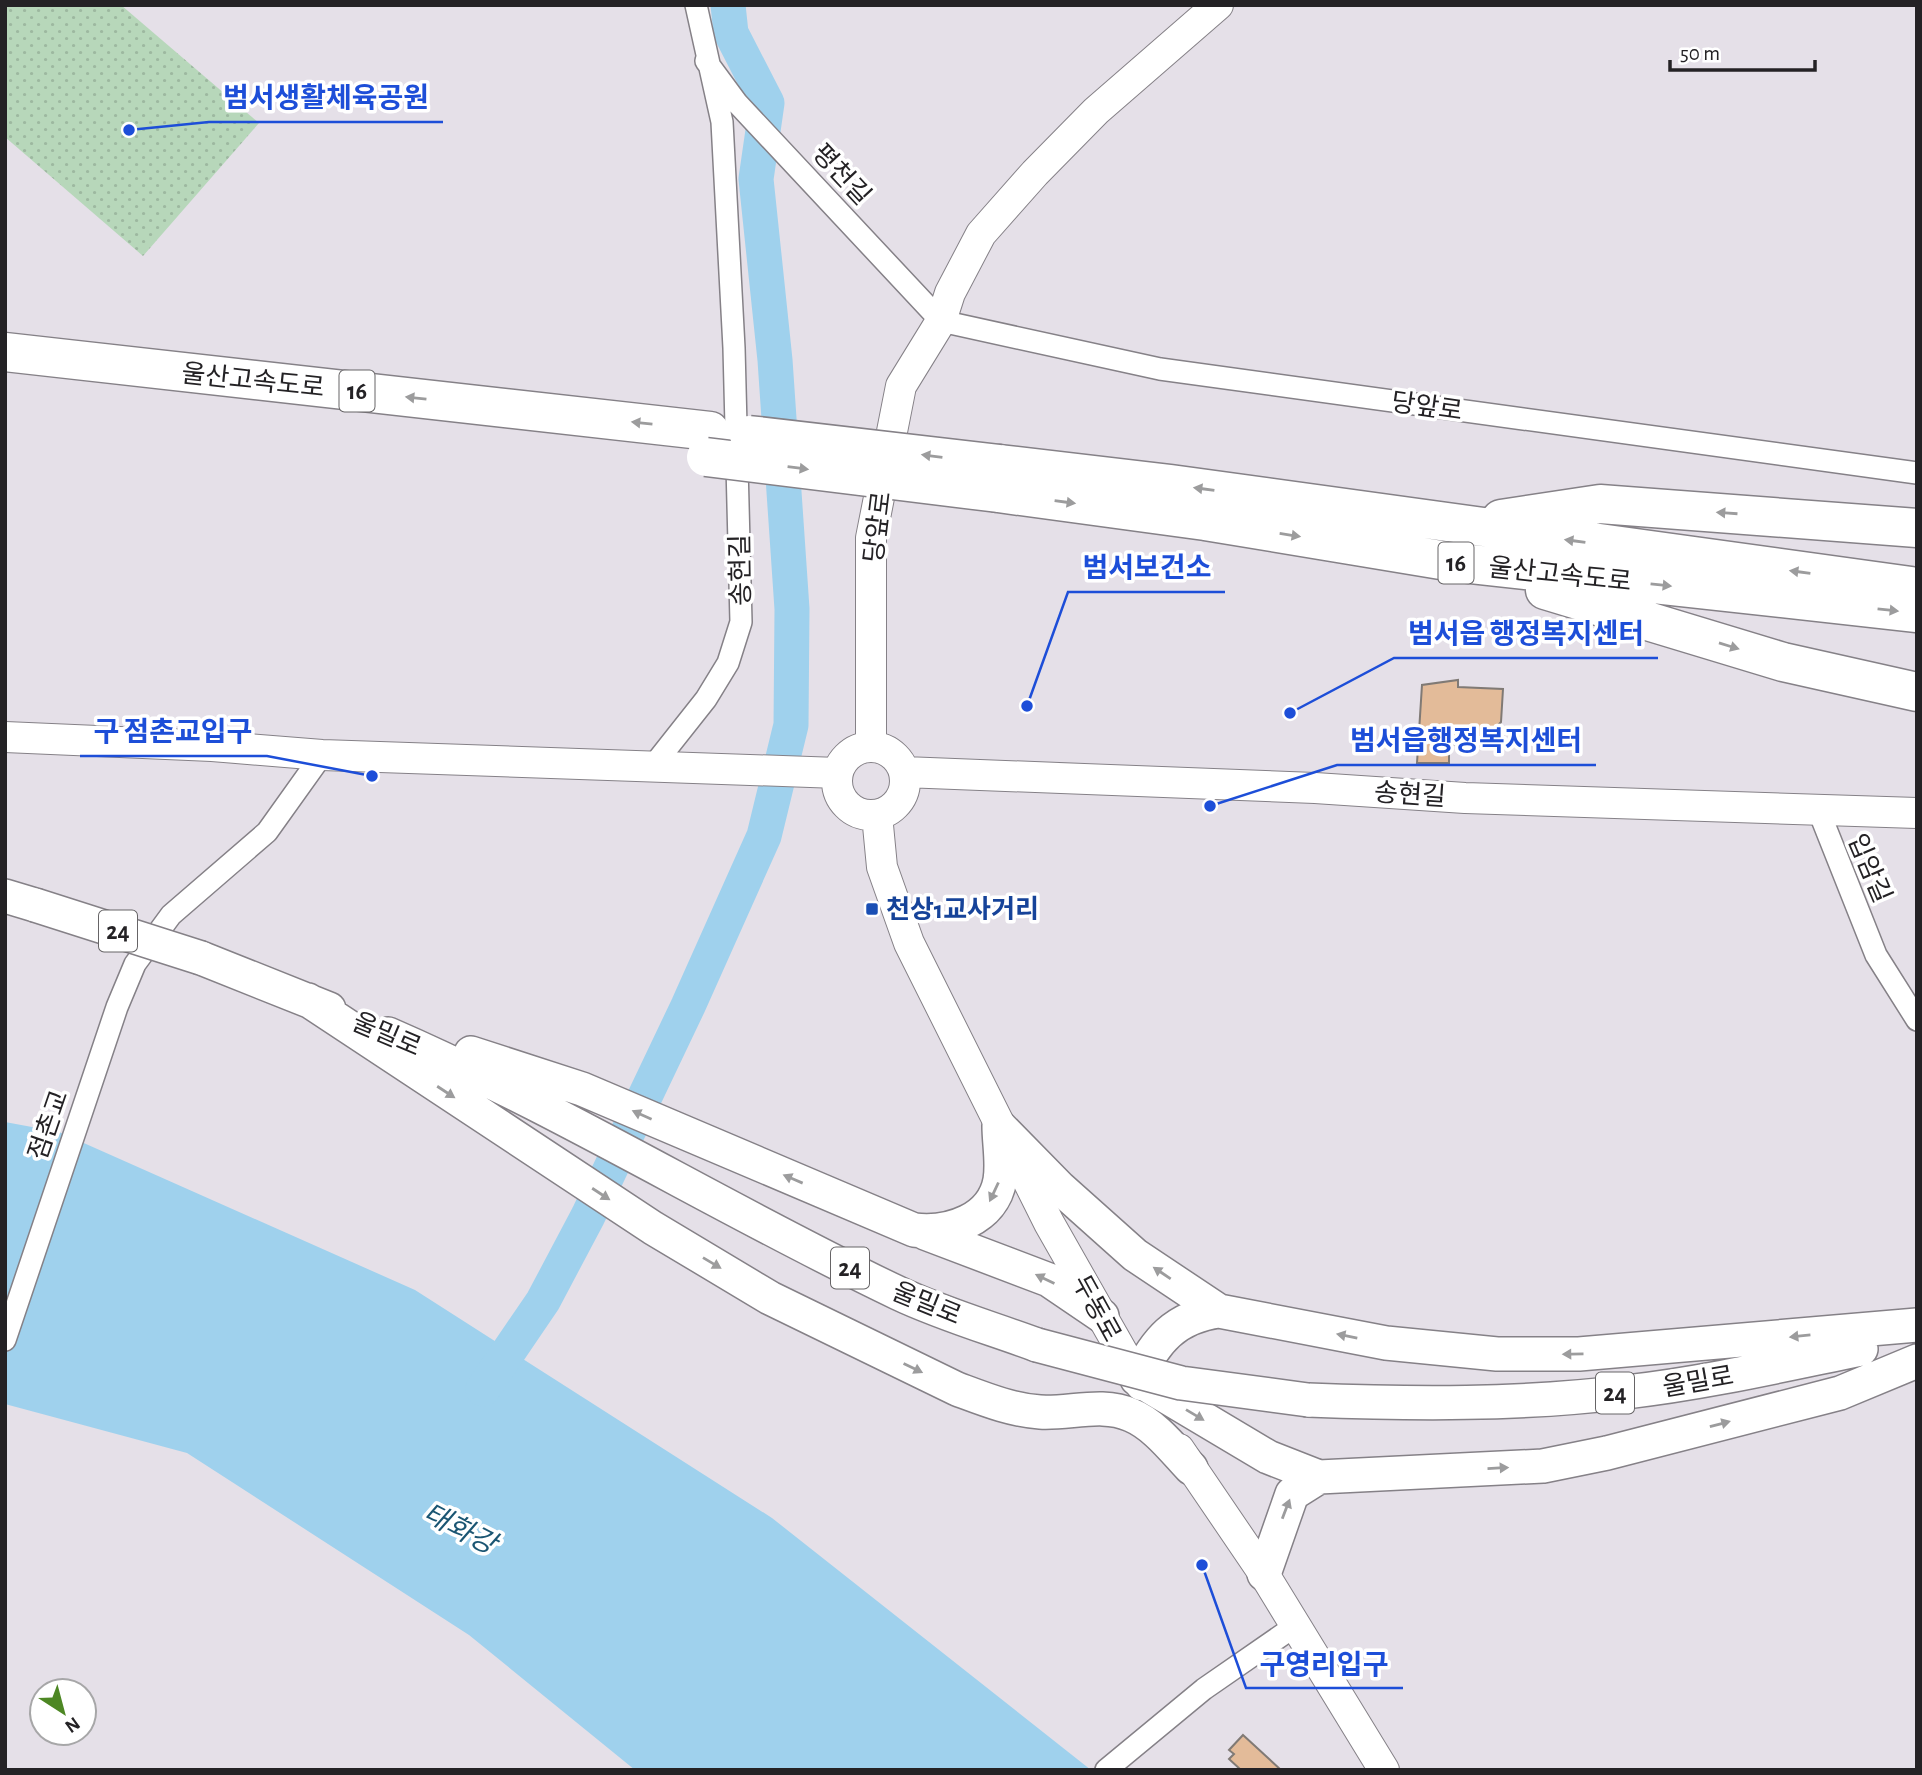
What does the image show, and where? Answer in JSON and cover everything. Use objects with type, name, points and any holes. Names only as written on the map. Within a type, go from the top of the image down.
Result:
[{"type":"highway","name":"울산고속도로","points":[[5,352],[708,444]]},
{"type":"highway","name":"울산고속도로","points":[[5,376],[708,444]]},
{"type":"highway","name":"16","points":[[708,444],[999,478]]},
{"type":"highway","name":"울산고속도로","points":[[999,478],[1171,484],[1917,587]]},
{"type":"highway","name":"울산고속도로","points":[[999,478],[1205,521],[1453,562],[1917,613]]},
{"type":"highway","points":[[1461,525],[1600,503],[1917,528]]},
{"type":"highway","points":[[1453,562],[1783,662],[1917,692]]},
{"type":"main road","name":"울밀로","points":[[20,901],[201,958],[432,1053],[568,1119],[671,1176],[900,1294],[1037,1345],[1181,1383],[1308,1401],[1424,1405],[1623,1392],[1702,1381],[1917,1337]]},
{"type":"main road","points":[[308,1000],[582,1089],[914,1230],[1049,1280],[1102,1316]]},
{"type":"main road","points":[[308,1000],[653,1228],[770,1298],[957,1390],[1013,1408],[1054,1412],[1112,1410],[1130,1414],[1155,1431],[1191,1468]]},
{"type":"main road","points":[[914,1230],[936,1233],[951,1229],[966,1223],[992,1200],[1000,1180],[999,1126]]},
{"type":"main road","points":[[999,1126],[1060,1188],[1135,1255],[1219,1311]]},
{"type":"main road","points":[[1054,1412],[1121,1393],[1130,1384],[1133,1371],[1152,1348],[1180,1323],[1202,1314],[1219,1311],[1386,1343],[1497,1354],[1579,1354],[1917,1325]]},
{"type":"main road","points":[[1133,1371],[1268,1457],[1320,1477],[1543,1466],[1607,1453],[1840,1392],[1917,1361]]},
{"type":"main road","points":[[1264,1574],[1292,1494],[1320,1477]]},
{"type":"street","name":"평천길","points":[[695,5],[722,122],[734,348]]},
{"type":"street","name":"당앞로","points":[[871,747],[871,538],[901,386],[941,321],[950,293],[981,234],[1035,173],[1096,111],[1218,5]]},
{"type":"street","name":"평천길","points":[[706,61],[737,103],[941,321]]},
{"type":"street","name":"당앞로","points":[[941,321],[1160,369],[1917,473]]},
{"type":"street","name":"송현길","points":[[653,766],[706,699],[728,663],[741,622],[734,348]]},
{"type":"street","points":[[5,737],[212,746],[322,755],[825,774],[850,754],[871,747],[892,754],[904,772],[902,795],[896,804],[877,815],[865,815],[846,804],[825,774]]},
{"type":"street","name":"점촌교","points":[[5,1340],[117,1007],[135,964],[171,915],[267,832],[322,755]]},
{"type":"street","name":"송현길","points":[[904,772],[1315,788],[1465,798],[1917,813]]},
{"type":"street","name":"입암길","points":[[1818,809],[1876,955],[1917,1020]]},
{"type":"street","name":"두동로","points":[[877,815],[882,867],[909,943],[999,1126],[1133,1371],[1191,1468],[1264,1574],[1384,1770]]},
{"type":"street","points":[[1105,1770],[1242,1661],[1295,1626]]},
{"type":"green space","points":[[5,5],[121,5],[259,123],[143,256],[5,137]]},
{"type":"water","name":"태화강","points":[[5,1122],[59,1132],[415,1290],[772,1518],[1091,1770],[635,1770],[469,1635],[187,1453],[5,1404]]},
{"type":"building","points":[[1458,680],[1458,687],[1503,689],[1501,722],[1479,747],[1449,744],[1449,763],[1417,763],[1422,685]]},
{"type":"building","points":[[1243,1735],[1281,1770],[1241,1770],[1229,1759],[1234,1754],[1229,1750]]},
{"type":"waterway","points":[[483,1389],[543,1301],[588,1216],[688,1006],[764,836],[791,725],[792,609],[775,360],[756,179],[767,103],[731,33],[728,5]]},
{"type":"place","name":"범서생활체육공원","points":[[129,130]]},
{"type":"place","name":"범서보건소","points":[[1027,706]]},
{"type":"place","name":"범서읍 행정복지센터","points":[[1290,713]]},
{"type":"place","name":"구 점촌교입구","points":[[372,776]]},
{"type":"place","name":"범서읍행정복지센터","points":[[1210,806]]},
{"type":"place","name":"천상1교사거리","points":[[872,909]]},
{"type":"place","name":"구영리입구","points":[[1202,1565]]}]
